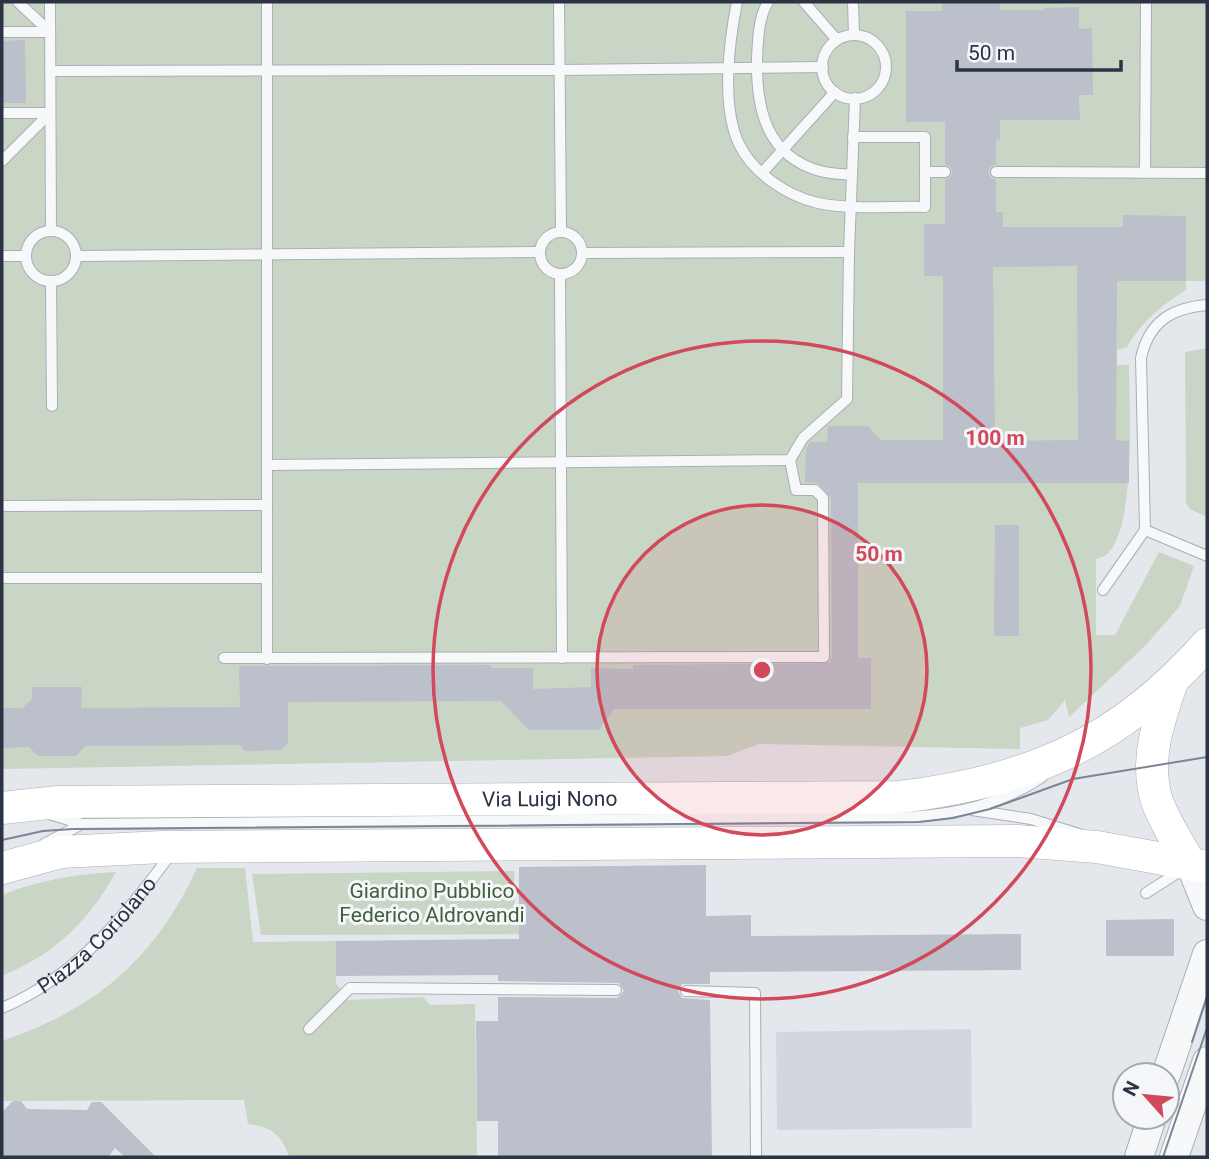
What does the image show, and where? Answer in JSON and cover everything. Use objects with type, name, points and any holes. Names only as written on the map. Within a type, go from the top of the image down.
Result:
[{"type":"main road","name":"Via Luigi Nono","points":[[10,807],[58,802],[899,797],[971,786],[1012,775],[1074,751],[1128,718],[1173,681],[1207,644]]},
{"type":"main road","points":[[1173,681],[1156,734],[1153,779],[1158,804],[1199,866]]},
{"type":"main road","points":[[3,868],[61,852],[176,847],[1017,841],[1068,843],[1199,866]]},
{"type":"street","points":[[1199,866],[1207,906]]},
{"type":"street","points":[[1171,1061],[1207,954]]},
{"type":"street","points":[[1174,1157],[1207,1061]]},
{"type":"street","points":[[1139,1157],[1147,1131]]},
{"type":"lane","points":[[18,2],[50,32]]},
{"type":"lane","points":[[50,2],[51,232]]},
{"type":"lane","points":[[267,2],[267,659]]},
{"type":"lane","points":[[559,2],[561,231]]},
{"type":"lane","points":[[737,2],[730,34],[729,108],[739,144],[762,173],[788,192],[818,202],[851,206],[925,207],[925,137],[853,137]]},
{"type":"lane","points":[[768,2],[764,9],[758,41],[757,91],[763,120],[775,142],[793,159],[819,171],[852,175]]},
{"type":"lane","points":[[804,2],[837,40]]},
{"type":"lane","points":[[853,2],[854,35]]},
{"type":"lane","points":[[1145,173],[1146,2]]},
{"type":"lane","points":[[2,32],[50,32]]},
{"type":"lane","points":[[854,35],[875,42],[886,61],[886,72],[875,91],[855,98],[844,97],[835,92],[828,85],[823,67],[829,47],[837,40],[854,35]]},
{"type":"lane","points":[[50,71],[823,67]]},
{"type":"lane","points":[[762,173],[835,92]]},
{"type":"lane","points":[[224,658],[824,657],[823,498],[815,490],[796,490],[790,460],[803,438],[847,398],[855,98]]},
{"type":"lane","points":[[2,113],[50,113]]},
{"type":"lane","points":[[2,161],[50,113]]},
{"type":"lane","points":[[925,172],[945,172]]},
{"type":"lane","points":[[996,172],[1207,173]]},
{"type":"lane","points":[[561,231],[574,235],[582,253],[573,270],[560,274],[543,265],[539,252],[544,240],[561,231]]},
{"type":"lane","points":[[51,232],[65,236],[74,248],[76,256],[71,271],[66,276],[51,281],[36,276],[27,264],[26,256],[36,236],[51,232]]},
{"type":"lane","points":[[76,256],[539,252]]},
{"type":"lane","points":[[582,253],[849,252]]},
{"type":"lane","points":[[2,257],[26,256]]},
{"type":"lane","points":[[560,274],[562,658]]},
{"type":"lane","points":[[51,281],[52,407]]},
{"type":"lane","points":[[1103,590],[1145,530],[1141,358],[1145,340],[1157,323],[1184,309],[1207,304]]},
{"type":"lane","points":[[267,465],[790,460]]},
{"type":"lane","points":[[2,506],[267,505]]},
{"type":"lane","points":[[1145,530],[1207,556]]},
{"type":"lane","points":[[2,578],[267,578]]},
{"type":"lane","points":[[10,807],[82,824],[928,816],[970,810],[1021,790],[1074,751]]},
{"type":"lane","points":[[970,810],[1048,823],[1115,850]]},
{"type":"lane","points":[[3,868],[82,824]]},
{"type":"lane","name":"Piazza Coriolano","points":[[2,1008],[32,993],[101,941],[176,847]]},
{"type":"lane","points":[[1146,893],[1199,866]]},
{"type":"lane","points":[[309,1029],[350,988],[616,990]]},
{"type":"lane","points":[[686,991],[755,993],[756,1157]]},
{"type":"shaded area","points":[[971,1029],[972,1128],[777,1130],[776,1032]]},
{"type":"green space","points":[[2,2],[1207,2],[1207,281],[1186,281],[1186,290],[1153,315],[1127,347],[1117,350],[1117,365],[1129,365],[1130,436],[1127,494],[1116,541],[1106,555],[1096,559],[1096,635],[1115,635],[1159,552],[1194,566],[1180,606],[1146,645],[1069,717],[1065,700],[1048,720],[1020,728],[1020,749],[759,744],[727,756],[2,769]]},
{"type":"green space","points":[[1207,348],[1207,517],[1190,509],[1186,503],[1185,352]]},
{"type":"green space","points":[[197,868],[245,868],[253,942],[336,941],[336,983],[348,1000],[423,997],[430,1005],[475,1004],[477,1157],[289,1157],[283,1143],[274,1133],[248,1124],[244,1100],[2,1101],[2,1041],[66,1013],[119,977],[162,929]]},
{"type":"green space","name":"Giardino Pubblico Federico Aldrovandi","points":[[514,871],[515,919],[611,919],[611,934],[261,935],[252,874]]},
{"type":"green space","points":[[116,872],[94,907],[68,934],[39,957],[2,976],[2,895],[58,879]]},
{"type":"building","points":[[942,2],[1000,2],[1000,10],[1079,7],[1079,29],[1092,28],[1093,95],[1079,95],[1080,120],[1000,120],[1000,140],[996,139],[996,164],[990,167],[988,173],[996,180],[996,212],[1003,212],[1003,227],[1123,227],[1123,215],[1186,216],[1186,281],[1117,281],[1116,440],[1129,441],[1129,483],[858,483],[858,658],[871,658],[871,709],[614,709],[599,730],[529,730],[501,701],[288,702],[288,743],[281,750],[245,751],[240,745],[85,746],[76,756],[38,756],[29,747],[2,748],[2,708],[22,708],[32,699],[32,687],[82,687],[81,708],[240,707],[239,666],[491,665],[491,668],[533,668],[533,689],[591,687],[591,668],[633,669],[633,665],[829,663],[832,657],[831,498],[818,483],[805,482],[806,449],[810,442],[827,442],[828,426],[868,426],[881,440],[943,440],[943,276],[924,276],[924,224],[945,224],[945,180],[953,171],[945,164],[945,122],[906,122],[906,11],[942,11]],"holes":[[[1077,266],[1078,440],[995,441],[993,267]]]},
{"type":"building","points":[[25,40],[26,103],[2,103],[2,41]]},
{"type":"building","points":[[995,525],[1019,525],[1019,636],[994,636]]},
{"type":"building","points":[[706,865],[706,916],[751,915],[751,936],[1021,934],[1021,970],[710,972],[710,984],[682,984],[678,991],[682,998],[710,1000],[712,1157],[498,1157],[498,1121],[477,1121],[476,1021],[498,1021],[498,997],[617,998],[624,991],[619,983],[498,981],[498,975],[336,976],[336,941],[519,939],[519,867]]},
{"type":"building","points":[[1174,919],[1174,956],[1106,956],[1106,920]]},
{"type":"building","points":[[13,1101],[21,1101],[27,1109],[87,1110],[92,1102],[101,1102],[156,1157],[125,1157],[115,1148],[108,1157],[2,1156],[2,1112]]},
{"type":"tram line","points":[[2,840],[43,831],[73,829],[919,822],[953,818],[990,809],[1073,779],[1207,757]]},
{"type":"tram line","points":[[1192,1042],[1207,996]]},
{"type":"tram line","points":[[1163,1157],[1207,1028]]}]
